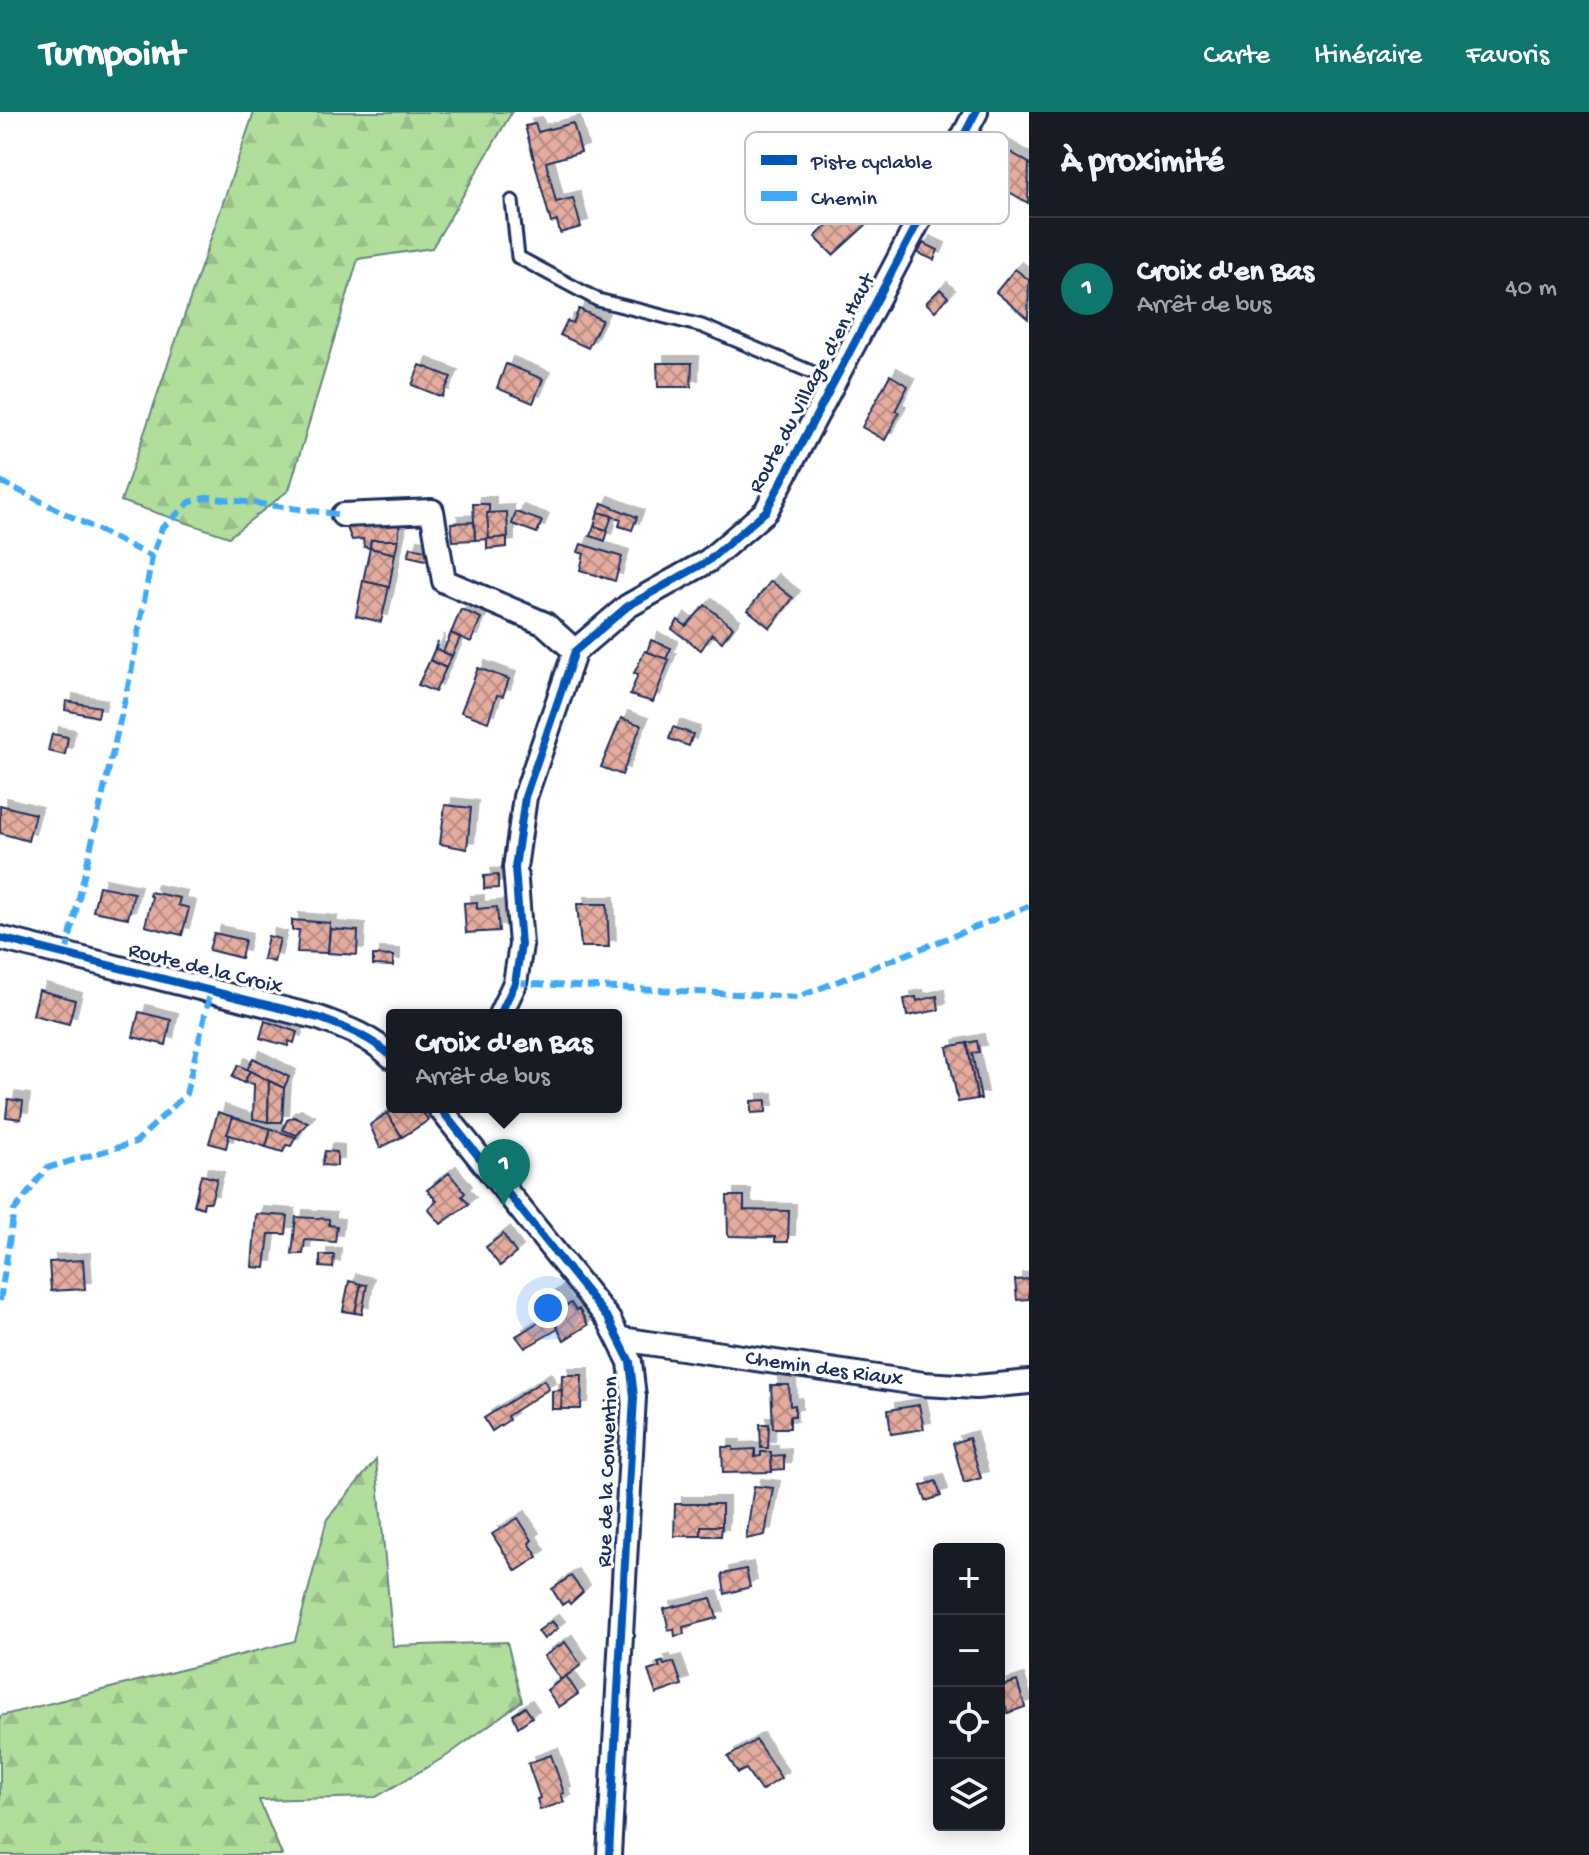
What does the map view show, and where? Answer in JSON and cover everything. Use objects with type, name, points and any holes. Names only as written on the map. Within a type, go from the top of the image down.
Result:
[{"type":"street","name":"Route du Village d'en Haut","points":[[966,132],[976,112]]},
{"type":"street","name":"Route du Village d'en Haut","points":[[575,651],[628,606],[708,561],[766,511],[918,224]]},
{"type":"street","points":[[343,515],[432,511],[444,581],[545,624],[575,651],[525,797],[515,868],[521,945],[515,983],[503,1009]]},
{"type":"street","name":"Route de la Croix","points":[[0,938],[319,1018],[355,1031],[386,1052]]},
{"type":"street","name":"Rue de la Convention","points":[[444,1113],[600,1308],[621,1339],[630,1362],[634,1397],[609,1855]]},
{"type":"street","name":"Chemin des Riaux","points":[[621,1339],[924,1384],[976,1387],[1029,1382]]},
{"type":"lane","points":[[512,201],[518,257],[598,300],[702,326],[835,382]]},
{"type":"green space","points":[[254,112],[512,112],[432,248],[358,259],[289,490],[229,537],[121,501]]},
{"type":"green space","points":[[376,1460],[393,1646],[507,1642],[522,1701],[448,1755],[376,1797],[259,1800],[282,1855],[0,1855],[0,1716],[295,1641],[327,1519]]},
{"type":"building","points":[[573,123],[581,152],[546,162],[556,202],[573,198],[581,227],[560,233],[557,221],[551,223],[525,126],[535,124],[538,132]]},
{"type":"building","points":[[1009,151],[1029,163],[1028,203],[1009,192]]},
{"type":"building","points":[[829,224],[867,224],[833,255],[815,237]]},
{"type":"building","points":[[923,243],[938,250],[934,260],[918,253]]},
{"type":"building","points":[[1015,269],[1029,280],[1028,319],[996,292]]},
{"type":"building","points":[[940,289],[948,297],[935,311],[926,303]]},
{"type":"building","points":[[579,309],[602,320],[588,348],[560,335],[567,321],[573,323]]},
{"type":"building","points":[[657,363],[692,363],[691,387],[658,387]]},
{"type":"building","points":[[506,364],[543,379],[533,403],[497,388]]},
{"type":"building","points":[[420,365],[451,377],[442,397],[412,385]]},
{"type":"building","points":[[890,375],[908,386],[885,440],[862,427]]},
{"type":"building","points":[[602,503],[637,517],[632,530],[619,526],[621,519],[598,512]]},
{"type":"building","points":[[473,504],[489,504],[489,539],[475,540]]},
{"type":"building","points":[[507,512],[508,537],[489,539],[487,513]]},
{"type":"building","points":[[516,512],[542,521],[537,533],[512,524]]},
{"type":"building","points":[[598,512],[612,516],[607,530],[594,526]]},
{"type":"building","points":[[474,522],[475,540],[453,541],[451,523]]},
{"type":"building","points":[[345,523],[400,523],[398,540],[371,540],[370,548],[364,547],[363,539],[352,540]]},
{"type":"building","points":[[594,526],[608,531],[605,541],[590,536]]},
{"type":"building","points":[[507,537],[507,547],[487,549],[487,539]]},
{"type":"building","points":[[371,540],[398,540],[395,554],[370,548]]},
{"type":"building","points":[[581,544],[622,557],[615,581],[580,570],[584,554],[578,552]]},
{"type":"building","points":[[411,547],[430,551],[430,561],[408,556]]},
{"type":"building","points":[[370,548],[395,554],[389,587],[363,581]]},
{"type":"building","points":[[363,581],[389,587],[381,622],[356,616]]},
{"type":"building","points":[[771,581],[793,598],[770,628],[748,610]]},
{"type":"building","points":[[705,605],[733,627],[722,642],[712,634],[701,650],[672,629],[678,620],[686,626]]},
{"type":"building","points":[[461,609],[481,618],[471,642],[451,633]]},
{"type":"building","points":[[451,633],[460,638],[452,656],[443,652]]},
{"type":"building","points":[[651,640],[671,648],[666,659],[647,652]]},
{"type":"building","points":[[438,641],[436,649],[452,656],[446,668],[430,660]]},
{"type":"building","points":[[645,651],[669,660],[653,702],[630,695],[638,674],[634,673]]},
{"type":"building","points":[[430,660],[446,668],[435,692],[418,685]]},
{"type":"building","points":[[478,668],[509,679],[503,696],[497,695],[488,722],[461,712]]},
{"type":"building","points":[[66,701],[100,707],[98,717],[65,710]]},
{"type":"building","points":[[621,718],[641,725],[622,775],[601,767]]},
{"type":"building","points":[[673,727],[693,734],[689,746],[669,739]]},
{"type":"building","points":[[52,734],[68,737],[65,755],[48,751]]},
{"type":"building","points":[[0,805],[35,814],[28,841],[0,833]]},
{"type":"building","points":[[445,805],[471,808],[467,849],[440,844]]},
{"type":"building","points":[[498,875],[498,888],[484,889],[484,876]]},
{"type":"building","points":[[99,886],[134,893],[128,918],[93,911]]},
{"type":"building","points":[[150,892],[180,898],[178,905],[189,908],[182,935],[145,926],[152,897]]},
{"type":"building","points":[[477,902],[477,909],[497,907],[499,931],[466,933],[464,903]]},
{"type":"building","points":[[577,904],[607,904],[609,947],[581,947]]},
{"type":"building","points":[[292,920],[330,923],[328,953],[297,952],[299,930],[292,930]]},
{"type":"building","points":[[330,929],[358,931],[357,955],[328,953]]},
{"type":"building","points":[[214,933],[245,940],[241,958],[209,950]]},
{"type":"building","points":[[268,936],[280,939],[274,962],[263,959]]},
{"type":"building","points":[[373,955],[393,956],[393,966],[373,965]]},
{"type":"building","points":[[39,990],[75,1000],[69,1024],[33,1015]]},
{"type":"building","points":[[937,996],[939,1010],[907,1016],[904,999],[916,997],[917,1001]]},
{"type":"building","points":[[139,1012],[171,1020],[166,1045],[133,1037]]},
{"type":"building","points":[[265,1021],[297,1032],[294,1043],[289,1041],[288,1046],[260,1038]]},
{"type":"building","points":[[977,1041],[979,1052],[972,1053],[981,1099],[977,1099],[967,1043]]},
{"type":"building","points":[[967,1043],[977,1099],[958,1102],[947,1047]]},
{"type":"building","points":[[253,1058],[289,1077],[284,1088],[247,1070]]},
{"type":"building","points":[[238,1065],[250,1071],[244,1083],[232,1077]]},
{"type":"building","points":[[250,1071],[269,1081],[268,1122],[253,1119],[254,1084],[244,1083]]},
{"type":"building","points":[[269,1081],[284,1088],[282,1122],[268,1122]]},
{"type":"building","points":[[8,1099],[23,1101],[21,1119],[6,1117]]},
{"type":"building","points":[[766,1100],[766,1112],[751,1113],[751,1101]]},
{"type":"building","points":[[218,1112],[233,1117],[226,1148],[209,1143]]},
{"type":"building","points":[[387,1113],[423,1113],[429,1120],[402,1137]]},
{"type":"building","points":[[387,1113],[402,1137],[380,1148],[370,1125]]},
{"type":"building","points":[[233,1117],[271,1129],[266,1147],[227,1134]]},
{"type":"building","points":[[294,1117],[308,1123],[297,1135],[283,1130],[287,1120]]},
{"type":"building","points":[[271,1129],[296,1137],[291,1146],[286,1145],[283,1152],[266,1147]]},
{"type":"building","points":[[325,1151],[337,1152],[337,1166],[322,1165]]},
{"type":"building","points":[[449,1173],[465,1193],[462,1196],[469,1204],[441,1224],[428,1209],[437,1201],[427,1190]]},
{"type":"building","points":[[201,1175],[217,1179],[211,1202],[204,1202],[203,1208],[194,1205]]},
{"type":"building","points":[[727,1196],[744,1196],[744,1210],[789,1211],[788,1242],[775,1242],[775,1237],[728,1236]]},
{"type":"building","points":[[256,1214],[288,1216],[286,1234],[269,1234],[265,1268],[252,1267]]},
{"type":"building","points":[[296,1217],[329,1219],[329,1225],[337,1226],[335,1242],[305,1240],[303,1254],[292,1254]]},
{"type":"building","points":[[503,1234],[516,1253],[500,1266],[486,1247]]},
{"type":"building","points":[[320,1255],[334,1255],[333,1268],[320,1267]]},
{"type":"building","points":[[83,1260],[85,1289],[51,1291],[49,1262]]},
{"type":"building","points":[[1029,1279],[1029,1299],[1017,1300],[1015,1280]]},
{"type":"building","points":[[349,1281],[361,1284],[355,1313],[343,1311]]},
{"type":"building","points":[[361,1284],[367,1285],[362,1314],[355,1313]]},
{"type":"building","points":[[556,1293],[565,1306],[550,1315],[542,1302]]},
{"type":"building","points":[[571,1303],[576,1310],[579,1309],[588,1325],[564,1340],[550,1315]]},
{"type":"building","points":[[550,1315],[558,1329],[525,1348],[516,1336]]},
{"type":"building","points":[[562,1375],[582,1375],[581,1409],[561,1409]]},
{"type":"building","points":[[544,1380],[549,1389],[507,1416],[509,1420],[492,1431],[484,1418]]},
{"type":"building","points":[[771,1385],[789,1385],[790,1406],[795,1405],[795,1416],[790,1416],[790,1428],[773,1428]]},
{"type":"building","points":[[562,1390],[561,1409],[552,1409],[552,1391]]},
{"type":"building","points":[[919,1405],[924,1429],[891,1434],[888,1410]]},
{"type":"building","points":[[760,1424],[769,1424],[768,1448],[761,1448]]},
{"type":"building","points":[[969,1438],[981,1478],[964,1483],[953,1443]]},
{"type":"building","points":[[722,1447],[755,1449],[755,1457],[761,1456],[761,1452],[771,1452],[772,1472],[723,1473]]},
{"type":"building","points":[[784,1455],[784,1469],[772,1470],[771,1456]]},
{"type":"building","points":[[936,1481],[941,1496],[926,1501],[921,1486]]},
{"type":"building","points":[[754,1486],[773,1488],[765,1535],[746,1539]]},
{"type":"building","points":[[675,1504],[722,1504],[722,1526],[701,1526],[701,1536],[674,1536]]},
{"type":"building","points":[[518,1518],[532,1540],[529,1543],[538,1557],[516,1571],[492,1534]]},
{"type":"building","points":[[701,1526],[722,1526],[721,1536],[701,1536]]},
{"type":"building","points":[[746,1569],[750,1587],[725,1594],[722,1574]]},
{"type":"building","points":[[571,1576],[583,1592],[570,1604],[568,1601],[562,1605],[552,1589]]},
{"type":"building","points":[[711,1598],[717,1618],[683,1627],[684,1634],[675,1636],[674,1629],[669,1630],[664,1609]]},
{"type":"building","points":[[552,1621],[558,1628],[544,1639],[538,1631]]},
{"type":"building","points":[[565,1642],[581,1665],[561,1680],[544,1656]]},
{"type":"building","points":[[663,1662],[664,1665],[674,1662],[682,1685],[656,1694],[648,1671],[660,1667],[658,1663]]},
{"type":"building","points":[[566,1676],[578,1694],[559,1707],[547,1690]]},
{"type":"building","points":[[1017,1681],[1025,1707],[1008,1713],[1005,1685]]},
{"type":"building","points":[[525,1707],[532,1717],[518,1727],[513,1715]]},
{"type":"building","points":[[756,1740],[781,1778],[761,1791],[746,1769],[738,1773],[728,1757]]},
{"type":"building","points":[[551,1755],[564,1802],[540,1810],[537,1799],[540,1798],[528,1763]]},
{"type":"marked path","points":[[0,481],[152,557]]},
{"type":"marked path","points":[[66,954],[131,673],[152,557],[162,528],[190,502],[209,497],[343,515]]},
{"type":"marked path","points":[[515,983],[798,997],[1029,906]]},
{"type":"marked path","points":[[0,1301],[14,1211],[47,1168],[136,1142],[186,1094],[211,990]]},
{"type":"cycle path","points":[[965,132],[976,112]]},
{"type":"cycle path","points":[[503,1009],[515,983],[521,945],[515,868],[525,797],[575,651],[628,606],[708,561],[766,511],[917,224]]},
{"type":"cycle path","points":[[0,938],[319,1018],[348,1029],[386,1052]]},
{"type":"cycle path","points":[[444,1113],[609,1320],[630,1362],[634,1397],[609,1855]]},
{"type":"place","name":"Croix d'en Bas","points":[[504,1205]]}]
